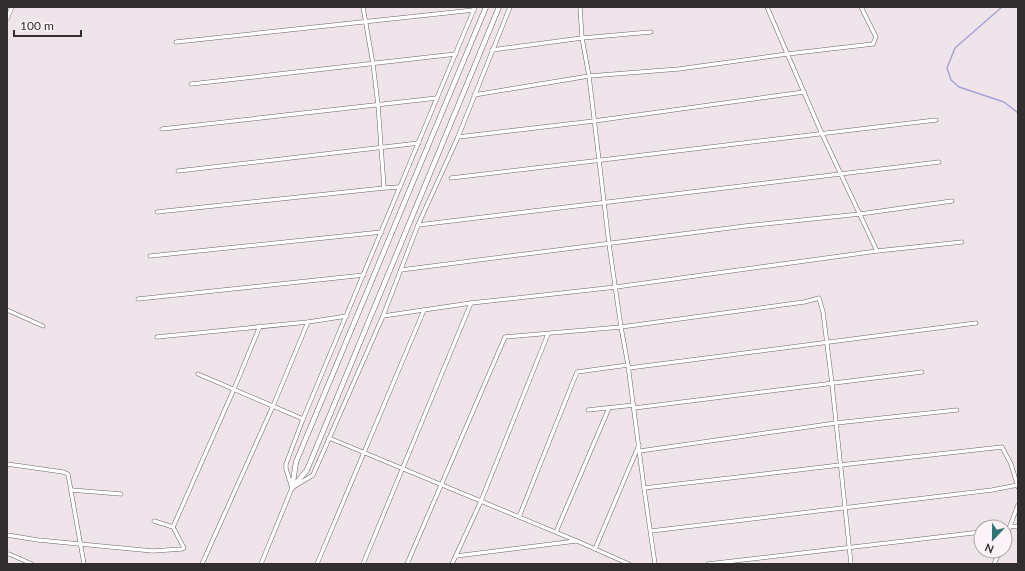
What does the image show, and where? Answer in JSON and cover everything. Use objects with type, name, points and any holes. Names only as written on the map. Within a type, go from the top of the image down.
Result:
[{"type":"street","points":[[7,18],[12,7]]},
{"type":"street","points":[[363,7],[373,64],[378,105],[384,188]]},
{"type":"street","points":[[261,564],[292,488],[296,462],[486,7]]},
{"type":"street","points":[[292,488],[307,470],[499,7]]},
{"type":"street","points":[[292,488],[312,475],[329,438],[383,316],[418,225],[458,137],[510,7]]},
{"type":"street","points":[[580,7],[582,38],[589,76],[609,244],[656,564]]},
{"type":"street","points":[[767,7],[822,134],[877,251]]},
{"type":"street","points":[[474,95],[589,76],[679,69],[873,44],[876,37],[861,7]]},
{"type":"street","points":[[176,42],[475,9],[303,419],[286,464],[286,469],[292,488]]},
{"type":"street","points":[[492,50],[582,38],[651,32]]},
{"type":"street","points":[[191,84],[456,54]]},
{"type":"street","points":[[458,137],[594,121],[804,92]]},
{"type":"street","points":[[162,129],[437,98]]},
{"type":"street","points":[[451,178],[936,120]]},
{"type":"street","points":[[178,171],[381,146],[420,143]]},
{"type":"street","points":[[418,225],[939,162]]},
{"type":"street","points":[[157,212],[400,187]]},
{"type":"street","points":[[401,270],[745,226],[860,214],[952,201]]},
{"type":"street","points":[[150,256],[382,232]]},
{"type":"street","points":[[383,316],[471,303],[616,287],[877,251],[962,242]]},
{"type":"street","points":[[138,299],[364,275]]},
{"type":"street","points":[[407,564],[505,337],[621,327],[820,298],[832,384],[851,564]]},
{"type":"street","points":[[363,564],[471,303]]},
{"type":"street","points":[[7,310],[43,326]]},
{"type":"street","points":[[317,564],[424,310]]},
{"type":"street","points":[[157,337],[308,322],[347,316]]},
{"type":"street","points":[[202,564],[273,406],[308,322]]},
{"type":"street","points":[[519,517],[577,372],[628,367],[976,323]]},
{"type":"street","points":[[173,526],[234,389],[260,326]]},
{"type":"street","points":[[452,564],[480,501],[548,334]]},
{"type":"street","points":[[588,410],[634,407],[922,372]]},
{"type":"street","points":[[198,374],[303,419]]},
{"type":"street","points":[[556,532],[609,408]]},
{"type":"street","points":[[640,450],[836,423],[957,410]]},
{"type":"street","points":[[329,438],[402,467],[629,564]]},
{"type":"street","points":[[594,549],[639,444]]},
{"type":"street","points":[[644,488],[1002,447],[1011,464],[1018,486],[651,531]]},
{"type":"street","points":[[7,464],[68,474],[84,564]]},
{"type":"street","points":[[71,490],[121,494]]},
{"type":"street","points":[[1013,519],[1018,505]]},
{"type":"street","points":[[7,535],[38,540],[153,551],[184,548],[173,526],[154,521]]},
{"type":"street","points":[[708,564],[973,533]]},
{"type":"street","points":[[456,556],[577,541]]},
{"type":"street","points":[[10,554],[32,564]]},
{"type":"waterway","points":[[1002,7],[955,48],[947,68],[951,80],[959,87],[1004,102],[1018,113]]}]
